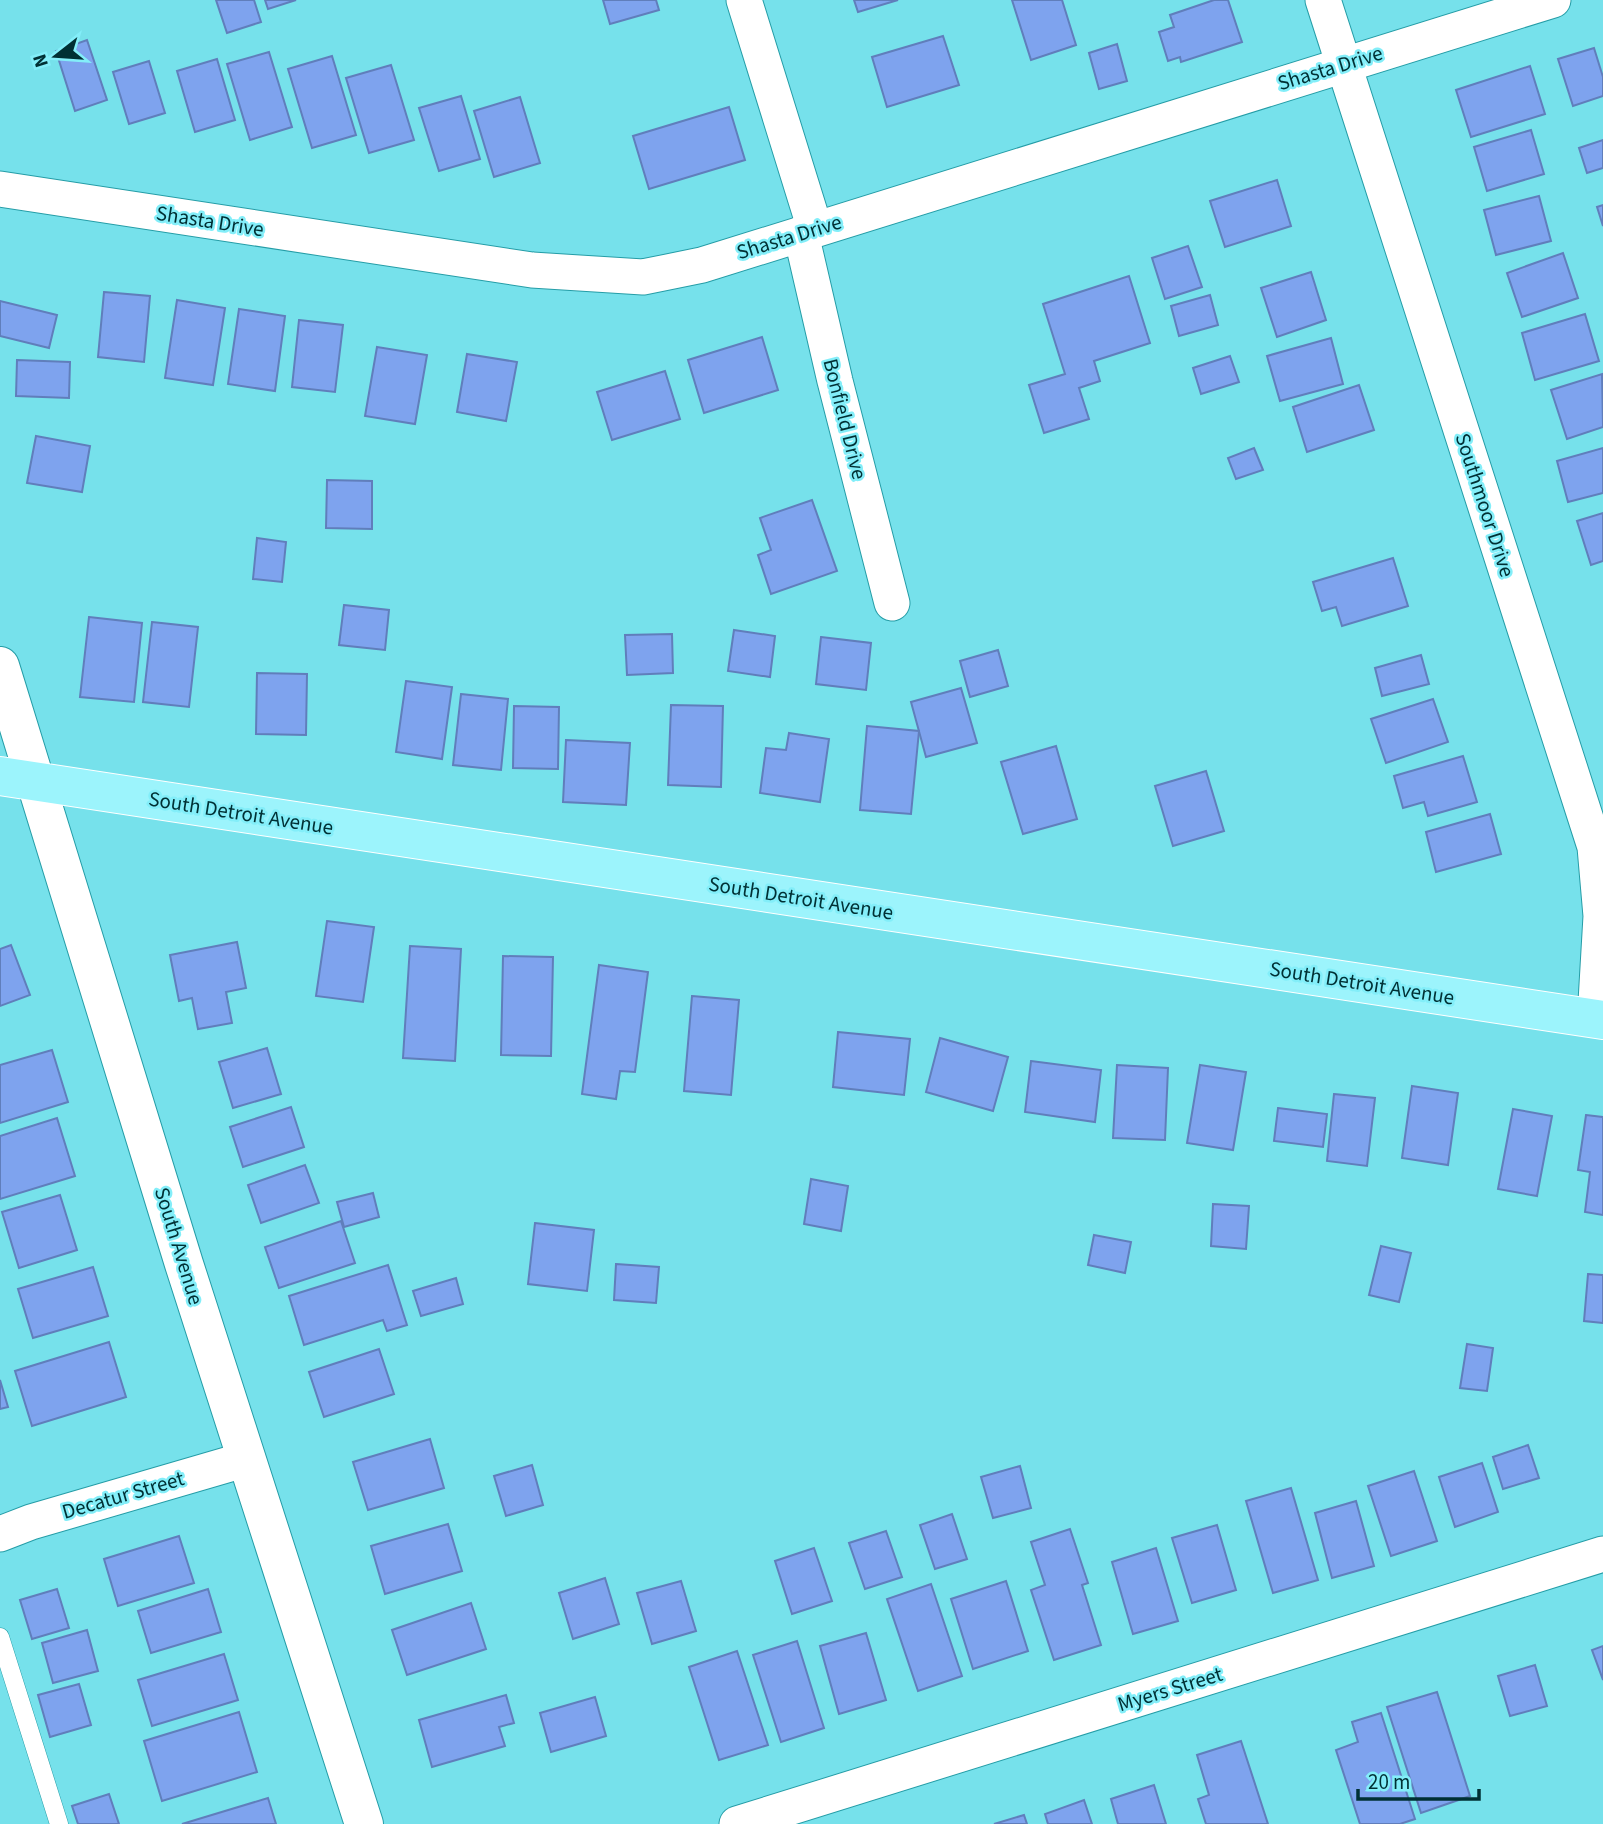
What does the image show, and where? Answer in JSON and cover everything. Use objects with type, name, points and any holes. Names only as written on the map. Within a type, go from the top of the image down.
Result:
[{"type":"main road","name":"South Detroit Avenue","points":[[18,779],[1599,1019]]},
{"type":"street","name":"Bonfield Drive","points":[[744,0],[808,231],[892,603]]},
{"type":"street","name":"Southmoor Drive","points":[[1323,0],[1595,847],[1601,916],[1599,1019]]},
{"type":"street","name":"Shasta Drive","points":[[0,190],[518,268],[643,277],[702,265],[1553,0]]},
{"type":"street","name":"South Avenue","points":[[0,666],[18,779],[184,1264],[364,1824]]},
{"type":"street","name":"Decatur Street","points":[[0,1534],[31,1522],[247,1459]]},
{"type":"street","name":"Myers Street","points":[[737,1824],[1603,1554]]},
{"type":"lane","points":[[0,1637],[59,1824]]},
{"type":"building","points":[[216,0],[254,0],[261,22],[227,33]]},
{"type":"building","points":[[265,0],[296,0],[268,9]]},
{"type":"building","points":[[603,0],[656,0],[659,10],[610,24]]},
{"type":"building","points":[[854,0],[898,0],[858,12]]},
{"type":"building","points":[[1012,0],[1062,0],[1076,45],[1031,60]]},
{"type":"building","points":[[1214,0],[1228,0],[1242,42],[1181,62],[1180,57],[1168,61],[1159,32],[1174,27],[1170,15]]},
{"type":"building","points":[[943,36],[959,85],[887,107],[872,57]]},
{"type":"building","points":[[87,40],[107,100],[75,111],[56,51]]},
{"type":"building","points":[[1117,44],[1127,81],[1099,89],[1089,53]]},
{"type":"building","points":[[1594,48],[1603,77],[1603,96],[1573,106],[1558,59]]},
{"type":"building","points":[[269,52],[292,127],[250,140],[227,64]]},
{"type":"building","points":[[332,56],[356,135],[312,148],[288,69]]},
{"type":"building","points":[[217,59],[235,120],[195,132],[177,71]]},
{"type":"building","points":[[149,61],[165,113],[129,124],[113,72]]},
{"type":"building","points":[[391,65],[414,140],[369,153],[346,78]]},
{"type":"building","points":[[1530,66],[1545,114],[1471,137],[1456,90]]},
{"type":"building","points":[[461,96],[480,159],[439,171],[419,108]]},
{"type":"building","points":[[520,97],[540,163],[494,177],[474,111]]},
{"type":"building","points":[[729,107],[745,160],[649,189],[633,136]]},
{"type":"building","points":[[1531,130],[1544,174],[1487,191],[1474,147]]},
{"type":"building","points":[[1603,140],[1603,168],[1587,173],[1579,148]]},
{"type":"building","points":[[1277,180],[1291,226],[1225,247],[1210,201]]},
{"type":"building","points":[[1539,196],[1551,241],[1496,255],[1484,210]]},
{"type":"building","points":[[1603,205],[1603,226],[1597,207]]},
{"type":"building","points":[[1188,246],[1202,287],[1165,299],[1152,258]]},
{"type":"building","points":[[1563,253],[1578,298],[1522,317],[1507,273]]},
{"type":"building","points":[[1311,272],[1326,320],[1277,337],[1261,288]]},
{"type":"building","points":[[1129,276],[1150,343],[1094,361],[1100,381],[1079,388],[1089,419],[1044,433],[1029,385],[1065,374],[1043,304]]},
{"type":"building","points":[[104,292],[150,296],[144,362],[98,357]]},
{"type":"building","points":[[1210,295],[1218,325],[1179,336],[1171,306]]},
{"type":"building","points":[[177,300],[225,308],[213,385],[165,378]]},
{"type":"building","points":[[0,301],[57,315],[49,348],[0,336]]},
{"type":"building","points":[[239,309],[285,316],[275,391],[228,384]]},
{"type":"building","points":[[1585,314],[1599,361],[1535,380],[1522,333]]},
{"type":"building","points":[[299,320],[343,325],[335,392],[292,387]]},
{"type":"building","points":[[762,337],[778,390],[704,413],[688,360]]},
{"type":"building","points":[[1331,338],[1343,384],[1280,401],[1267,356]]},
{"type":"building","points":[[377,347],[427,355],[415,424],[365,416]]},
{"type":"building","points":[[467,354],[517,362],[506,421],[457,412]]},
{"type":"building","points":[[1230,356],[1239,382],[1201,394],[1193,368]]},
{"type":"building","points":[[17,360],[70,362],[69,398],[16,396]]},
{"type":"building","points":[[665,371],[680,419],[612,440],[597,392]]},
{"type":"building","points":[[1602,374],[1603,427],[1567,439],[1551,390]]},
{"type":"building","points":[[1359,385],[1374,430],[1307,452],[1293,407]]},
{"type":"building","points":[[36,436],[90,446],[82,492],[27,483]]},
{"type":"building","points":[[1254,448],[1263,470],[1236,479],[1228,458]]},
{"type":"building","points":[[1603,448],[1603,493],[1568,502],[1557,461]]},
{"type":"building","points":[[327,480],[372,481],[372,529],[326,528]]},
{"type":"building","points":[[812,500],[837,571],[771,594],[758,555],[771,550],[760,518]]},
{"type":"building","points":[[1603,513],[1603,561],[1591,565],[1577,521]]},
{"type":"building","points":[[257,538],[286,542],[282,582],[253,579]]},
{"type":"building","points":[[1393,558],[1408,606],[1342,626],[1336,607],[1322,611],[1313,582]]},
{"type":"building","points":[[344,605],[389,610],[385,650],[339,645]]},
{"type":"building","points":[[89,617],[142,623],[134,702],[80,697]]},
{"type":"building","points":[[152,622],[198,627],[189,707],[143,702]]},
{"type":"building","points":[[734,630],[775,636],[770,677],[728,671]]},
{"type":"building","points":[[672,634],[673,673],[627,675],[625,635]]},
{"type":"building","points":[[821,637],[871,643],[866,690],[816,684]]},
{"type":"building","points":[[998,650],[1008,686],[970,697],[960,661]]},
{"type":"building","points":[[1421,655],[1429,684],[1382,696],[1375,668]]},
{"type":"building","points":[[257,673],[307,674],[306,735],[256,734]]},
{"type":"building","points":[[406,681],[452,687],[442,759],[396,752]]},
{"type":"building","points":[[961,688],[977,743],[926,757],[911,702]]},
{"type":"building","points":[[461,694],[508,699],[501,770],[453,765]]},
{"type":"building","points":[[1433,699],[1448,742],[1386,763],[1371,719]]},
{"type":"building","points":[[671,705],[723,706],[721,787],[668,785]]},
{"type":"building","points":[[514,706],[559,707],[558,769],[513,768]]},
{"type":"building","points":[[867,726],[919,731],[911,814],[860,810]]},
{"type":"building","points":[[789,733],[829,739],[820,802],[760,793],[766,748],[786,750]]},
{"type":"building","points":[[566,740],[630,743],[626,805],[563,802]]},
{"type":"building","points":[[1056,746],[1077,819],[1023,834],[1001,762]]},
{"type":"building","points":[[1463,756],[1477,802],[1428,816],[1424,802],[1403,808],[1394,776]]},
{"type":"building","points":[[1206,771],[1224,831],[1173,846],[1155,786]]},
{"type":"building","points":[[1490,814],[1501,854],[1436,872],[1426,832]]},
{"type":"building","points":[[327,921],[374,927],[363,1002],[316,996]]},
{"type":"building","points":[[237,942],[246,988],[226,992],[232,1023],[198,1029],[192,998],[179,1001],[170,955]]},
{"type":"building","points":[[11,945],[30,995],[0,1006],[0,949]]},
{"type":"building","points":[[410,946],[461,949],[455,1061],[403,1058]]},
{"type":"building","points":[[503,956],[553,957],[551,1056],[501,1055]]},
{"type":"building","points":[[599,965],[648,972],[635,1072],[620,1071],[616,1099],[582,1094]]},
{"type":"building","points":[[692,996],[739,1000],[731,1095],[684,1091]]},
{"type":"building","points":[[838,1032],[910,1039],[904,1095],[833,1087]]},
{"type":"building","points":[[940,1038],[1008,1057],[993,1111],[926,1092]]},
{"type":"building","points":[[267,1048],[281,1094],[233,1108],[219,1062]]},
{"type":"building","points":[[52,1050],[68,1102],[0,1123],[0,1065]]},
{"type":"building","points":[[1031,1061],[1101,1070],[1095,1122],[1025,1112]]},
{"type":"building","points":[[1117,1065],[1168,1068],[1165,1140],[1113,1138]]},
{"type":"building","points":[[1200,1065],[1246,1072],[1233,1150],[1187,1143]]},
{"type":"building","points":[[1412,1086],[1458,1093],[1448,1165],[1402,1158]]},
{"type":"building","points":[[1334,1094],[1375,1098],[1367,1166],[1327,1161]]},
{"type":"building","points":[[291,1107],[304,1147],[243,1167],[230,1127]]},
{"type":"building","points":[[1278,1108],[1327,1114],[1323,1147],[1274,1141]]},
{"type":"building","points":[[1513,1109],[1552,1116],[1537,1196],[1498,1189]]},
{"type":"building","points":[[1586,1115],[1603,1117],[1603,1215],[1585,1212],[1590,1172],[1578,1170]]},
{"type":"building","points":[[57,1118],[75,1176],[0,1199],[0,1136]]},
{"type":"building","points":[[305,1165],[319,1203],[261,1223],[248,1185]]},
{"type":"building","points":[[811,1179],[848,1186],[841,1231],[804,1224]]},
{"type":"building","points":[[373,1193],[379,1217],[344,1227],[337,1202]]},
{"type":"building","points":[[60,1195],[77,1250],[19,1268],[2,1212]]},
{"type":"building","points":[[1213,1204],[1249,1206],[1246,1249],[1211,1246]]},
{"type":"building","points":[[341,1221],[355,1263],[279,1288],[265,1247]]},
{"type":"building","points":[[535,1223],[594,1230],[587,1291],[528,1284]]},
{"type":"building","points":[[1094,1235],[1131,1242],[1125,1273],[1088,1265]]},
{"type":"building","points":[[1381,1246],[1411,1253],[1399,1302],[1369,1295]]},
{"type":"building","points":[[616,1264],[659,1267],[656,1303],[614,1300]]},
{"type":"building","points":[[388,1265],[407,1325],[387,1331],[383,1320],[304,1345],[289,1296]]},
{"type":"building","points":[[93,1267],[108,1316],[33,1338],[18,1289]]},
{"type":"building","points":[[1588,1274],[1603,1275],[1603,1323],[1584,1321]]},
{"type":"building","points":[[456,1278],[463,1304],[421,1316],[413,1291]]},
{"type":"building","points":[[109,1342],[126,1397],[32,1426],[15,1371]]},
{"type":"building","points":[[1467,1344],[1493,1348],[1487,1391],[1460,1388]]},
{"type":"building","points":[[379,1349],[394,1394],[324,1417],[309,1372]]},
{"type":"building","points":[[0,1380],[8,1407],[0,1409]]},
{"type":"building","points":[[430,1439],[444,1488],[368,1510],[353,1462]]},
{"type":"building","points":[[1528,1445],[1539,1478],[1503,1489],[1493,1457]]},
{"type":"building","points":[[1482,1463],[1498,1512],[1455,1527],[1439,1477]]},
{"type":"building","points":[[532,1465],[543,1505],[506,1516],[494,1476]]},
{"type":"building","points":[[1020,1466],[1031,1508],[993,1518],[981,1477]]},
{"type":"building","points":[[1414,1471],[1437,1541],[1391,1556],[1368,1486]]},
{"type":"building","points":[[1291,1488],[1318,1580],[1273,1593],[1246,1501]]},
{"type":"building","points":[[1356,1501],[1374,1566],[1332,1578],[1315,1513]]},
{"type":"building","points":[[952,1514],[967,1559],[935,1569],[920,1525]]},
{"type":"building","points":[[448,1524],[462,1571],[385,1594],[371,1546]]},
{"type":"building","points":[[1217,1525],[1236,1590],[1192,1603],[1172,1538]]},
{"type":"building","points":[[1070,1529],[1088,1583],[1082,1585],[1101,1645],[1054,1660],[1031,1590],[1045,1585],[1031,1542]]},
{"type":"building","points":[[886,1531],[902,1577],[865,1589],[849,1543]]},
{"type":"building","points":[[179,1536],[194,1583],[118,1606],[104,1559]]},
{"type":"building","points":[[814,1548],[832,1601],[792,1614],[775,1561]]},
{"type":"building","points":[[1156,1548],[1178,1621],[1133,1634],[1112,1562]]},
{"type":"building","points":[[605,1578],[619,1624],[573,1639],[559,1593]]},
{"type":"building","points":[[681,1581],[696,1631],[652,1644],[637,1593]]},
{"type":"building","points":[[1006,1581],[1028,1651],[973,1669],[951,1599]]},
{"type":"building","points":[[931,1584],[962,1676],[918,1691],[887,1599]]},
{"type":"building","points":[[57,1589],[69,1628],[32,1639],[20,1600]]},
{"type":"building","points":[[208,1589],[221,1632],[151,1653],[138,1611]]},
{"type":"building","points":[[471,1603],[486,1649],[407,1675],[392,1630]]},
{"type":"building","points":[[87,1630],[98,1671],[53,1683],[42,1643]]},
{"type":"building","points":[[866,1633],[886,1700],[839,1714],[820,1646]]},
{"type":"building","points":[[797,1641],[824,1728],[781,1742],[753,1655]]},
{"type":"building","points":[[1603,1646],[1603,1680],[1592,1650]]},
{"type":"building","points":[[737,1651],[768,1745],[719,1760],[689,1667]]},
{"type":"building","points":[[224,1654],[238,1700],[152,1726],[138,1680]]},
{"type":"building","points":[[1535,1665],[1547,1706],[1510,1716],[1498,1676]]},
{"type":"building","points":[[79,1684],[91,1725],[50,1737],[38,1695]]},
{"type":"building","points":[[1437,1692],[1470,1796],[1421,1813],[1387,1707]]},
{"type":"building","points":[[506,1695],[514,1723],[499,1727],[505,1746],[432,1767],[419,1720]]},
{"type":"building","points":[[595,1697],[606,1736],[551,1752],[540,1713]]},
{"type":"building","points":[[239,1712],[257,1772],[162,1801],[144,1741]]},
{"type":"building","points":[[1381,1713],[1415,1819],[1400,1824],[1360,1824],[1336,1750],[1358,1742],[1352,1722]]},
{"type":"building","points":[[1241,1741],[1268,1824],[1206,1824],[1198,1799],[1209,1795],[1197,1755]]},
{"type":"building","points":[[1154,1785],[1166,1824],[1118,1824],[1111,1799]]},
{"type":"building","points":[[109,1794],[119,1824],[78,1824],[72,1806]]},
{"type":"building","points":[[268,1798],[276,1824],[182,1824]]},
{"type":"building","points":[[1084,1800],[1092,1824],[1048,1824],[1045,1814]]},
{"type":"building","points":[[1024,1815],[1027,1824],[994,1824]]}]
